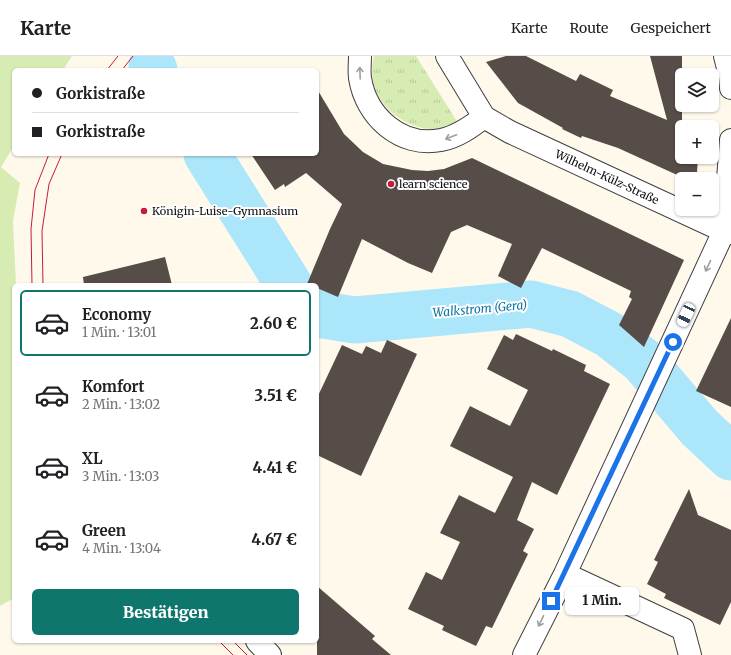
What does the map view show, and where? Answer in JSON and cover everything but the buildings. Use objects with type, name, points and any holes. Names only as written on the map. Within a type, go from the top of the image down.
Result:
[{"type":"street","points":[[360,56],[359,76],[374,112],[387,126],[405,138],[425,142],[441,140],[464,131],[484,117]]},
{"type":"street","name":"Wilhelm-Külz-Straße","points":[[447,56],[484,117],[510,132],[728,232]]},
{"type":"street","points":[[524,655],[565,574],[666,356],[728,232],[731,140]]},
{"type":"street","points":[[565,574],[683,630],[690,655]]},
{"type":"street","points":[[259,643],[270,655]]},
{"type":"green space","points":[[0,56],[72,56],[64,68],[12,68],[12,149],[1,167],[20,183],[13,221],[16,283],[12,283],[12,599],[0,606]]},
{"type":"green space","points":[[374,56],[416,56],[458,123],[440,129],[427,129],[407,122],[389,110],[377,93],[372,77]]},
{"type":"waterway","name":"Walkstrom (Gera)","points":[[208,156],[288,283]]},
{"type":"waterway","name":"Walkstrom (Gera)","points":[[319,312],[323,315],[355,320],[531,304],[570,314],[610,335],[643,361],[699,427],[731,457]]},
{"type":"tram line","points":[[109,68],[118,56]]},
{"type":"tram line","points":[[124,68],[133,56]]},
{"type":"tram line","points":[[32,283],[31,229],[35,190],[48,156]]},
{"type":"tram line","points":[[43,283],[42,231],[49,184],[61,156]]},
{"type":"tram line","points":[[221,643],[233,655]]},
{"type":"tram line","points":[[235,643],[247,655]]},
{"type":"place","name":"learn science","points":[[391,184]]},
{"type":"place","name":"Königin-Luise-Gymnasium","points":[[144,211]]},
{"type":"route","points":[[551,601],[673,342]]}]
